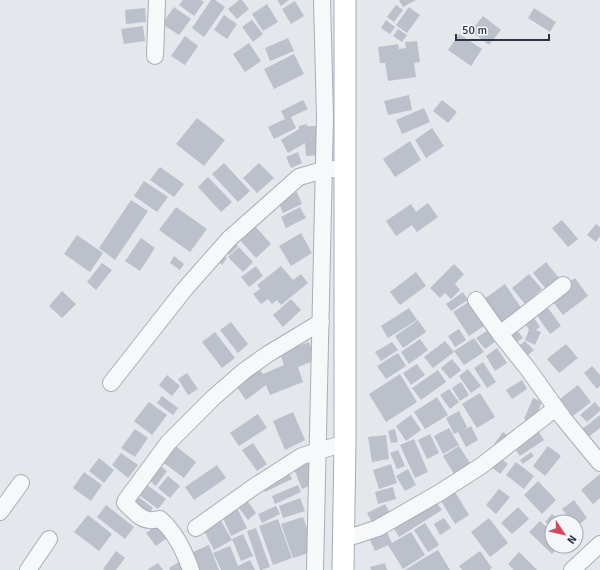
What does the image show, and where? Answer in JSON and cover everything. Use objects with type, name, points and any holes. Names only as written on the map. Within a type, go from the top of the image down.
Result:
[{"type":"main road","points":[[343,570],[331,447],[350,402],[357,230],[351,80],[345,0]]},
{"type":"main road","points":[[353,570],[360,535],[334,169],[351,80],[356,0]]},
{"type":"street","points":[[155,56],[157,0]]},
{"type":"street","points":[[315,570],[331,447],[319,371],[321,322],[334,169],[325,116],[322,0]]},
{"type":"street","points":[[111,383],[184,290],[229,239],[299,177],[334,169]]},
{"type":"street","points":[[500,334],[563,285]]},
{"type":"street","points":[[476,300],[586,448],[600,463]]},
{"type":"street","points":[[192,570],[183,550],[164,522],[160,519],[150,520],[143,518],[125,503],[126,500],[168,443],[214,397],[244,370],[321,322]]},
{"type":"street","points":[[360,535],[378,528],[439,493],[481,466],[556,408]]},
{"type":"street","points":[[196,528],[282,468],[302,456],[331,447]]},
{"type":"street","points":[[0,512],[21,483]]},
{"type":"street","points":[[28,570],[49,539]]},
{"type":"street","points":[[572,570],[600,544]]},
{"type":"building","points":[[183,0],[201,0],[204,2],[194,16],[179,5]]},
{"type":"building","points":[[211,0],[215,0],[225,7],[204,37],[192,28]]},
{"type":"building","points":[[239,0],[242,0],[249,9],[237,19],[228,9]]},
{"type":"building","points":[[277,0],[289,0],[281,6]]},
{"type":"building","points":[[399,0],[416,0],[403,7]]},
{"type":"building","points":[[295,1],[304,16],[291,24],[282,9]]},
{"type":"building","points":[[267,4],[278,22],[263,31],[252,14]]},
{"type":"building","points":[[396,5],[403,10],[394,22],[387,17]]},
{"type":"building","points":[[174,7],[191,19],[179,35],[162,24]]},
{"type":"building","points":[[409,7],[420,15],[407,33],[396,25]]},
{"type":"building","points":[[145,8],[146,22],[126,24],[125,10]]},
{"type":"building","points":[[534,8],[556,22],[550,32],[528,18]]},
{"type":"building","points":[[224,15],[237,24],[227,39],[214,30]]},
{"type":"building","points":[[483,16],[501,30],[489,45],[471,31]]},
{"type":"building","points":[[252,20],[263,34],[253,42],[242,27]]},
{"type":"building","points":[[386,20],[395,27],[390,34],[381,28]]},
{"type":"building","points":[[143,26],[145,41],[124,44],[121,29]]},
{"type":"building","points":[[398,29],[407,35],[402,42],[393,36]]},
{"type":"building","points":[[459,34],[482,49],[471,66],[448,50]]},
{"type":"building","points":[[185,36],[198,46],[185,65],[171,56]]},
{"type":"building","points":[[288,38],[294,51],[270,61],[265,48]]},
{"type":"building","points":[[417,41],[420,62],[414,63],[416,77],[388,81],[385,63],[380,63],[378,47],[398,44],[399,49],[406,48],[405,42]]},
{"type":"building","points":[[249,43],[261,61],[245,72],[233,54]]},
{"type":"building","points":[[294,54],[304,74],[274,89],[264,69]]},
{"type":"building","points":[[409,95],[412,110],[388,115],[384,101]]},
{"type":"building","points":[[303,100],[308,109],[291,117],[296,128],[274,139],[268,127],[285,119],[281,111]]},
{"type":"building","points":[[442,100],[457,112],[448,123],[433,111]]},
{"type":"building","points":[[424,108],[430,122],[402,134],[396,120]]},
{"type":"building","points":[[197,118],[225,140],[204,166],[176,144]]},
{"type":"building","points":[[307,124],[307,126],[318,126],[320,155],[306,156],[305,143],[288,153],[281,140],[299,129],[299,126]]},
{"type":"building","points":[[432,128],[444,146],[426,158],[415,140]]},
{"type":"building","points":[[410,141],[421,160],[395,177],[383,159]]},
{"type":"building","points":[[298,152],[302,163],[291,168],[286,157]]},
{"type":"building","points":[[224,163],[250,191],[238,202],[212,174]]},
{"type":"building","points":[[259,163],[274,178],[257,193],[243,178]]},
{"type":"building","points":[[160,167],[184,184],[174,197],[150,180]]},
{"type":"building","points":[[208,177],[232,202],[221,212],[198,187]]},
{"type":"building","points":[[144,181],[168,197],[157,212],[134,196]]},
{"type":"building","points":[[297,192],[302,204],[283,213],[278,201]]},
{"type":"building","points":[[131,200],[148,211],[115,260],[99,248]]},
{"type":"building","points":[[428,203],[438,217],[417,232],[412,225],[396,236],[386,221],[411,204],[416,212]]},
{"type":"building","points":[[176,207],[207,229],[190,252],[159,230]]},
{"type":"building","points":[[300,207],[306,218],[286,228],[281,217]]},
{"type":"building","points":[[562,220],[578,239],[568,247],[552,228]]},
{"type":"building","points":[[596,224],[600,227],[600,236],[596,242],[587,235]]},
{"type":"building","points":[[254,225],[271,244],[256,258],[239,239]]},
{"type":"building","points":[[301,233],[312,253],[291,266],[279,246]]},
{"type":"building","points":[[77,235],[103,253],[90,272],[64,254]]},
{"type":"building","points":[[141,238],[155,248],[140,271],[125,261]]},
{"type":"building","points":[[231,239],[238,246],[229,255],[222,248]]},
{"type":"building","points":[[239,247],[253,262],[243,272],[228,257]]},
{"type":"building","points":[[219,252],[227,258],[222,265],[214,258]]},
{"type":"building","points":[[174,256],[184,264],[180,270],[170,263]]},
{"type":"building","points":[[546,262],[559,278],[546,289],[533,273]]},
{"type":"building","points":[[102,263],[112,270],[96,290],[87,282]]},
{"type":"building","points":[[454,264],[464,274],[455,284],[460,290],[451,299],[445,293],[440,298],[430,288]]},
{"type":"building","points":[[256,266],[263,276],[249,287],[241,277]]},
{"type":"building","points":[[281,266],[293,280],[301,274],[308,283],[281,305],[277,300],[272,304],[268,299],[261,304],[253,294],[260,289],[257,285]]},
{"type":"building","points":[[416,272],[426,286],[400,305],[390,292]]},
{"type":"building","points":[[529,274],[542,289],[525,304],[512,288]]},
{"type":"building","points":[[575,278],[588,296],[563,315],[549,297]]},
{"type":"building","points":[[505,284],[522,309],[498,326],[480,302]]},
{"type":"building","points":[[62,291],[76,304],[62,318],[49,306]]},
{"type":"building","points":[[463,292],[468,300],[451,311],[446,304]]},
{"type":"building","points":[[291,299],[301,310],[283,327],[273,315]]},
{"type":"building","points":[[472,300],[487,324],[469,336],[453,312]]},
{"type":"building","points":[[544,302],[561,326],[550,334],[533,310]]},
{"type":"building","points":[[409,308],[417,320],[388,338],[381,326]]},
{"type":"building","points":[[530,312],[540,327],[536,330],[541,332],[535,345],[525,340],[529,330],[522,318]]},
{"type":"building","points":[[418,320],[426,332],[403,348],[395,336]]},
{"type":"building","points":[[231,322],[248,344],[238,353],[220,330]]},
{"type":"building","points":[[514,326],[523,338],[514,344],[505,333]]},
{"type":"building","points":[[459,329],[466,340],[455,347],[448,336]]},
{"type":"building","points":[[487,331],[495,342],[485,349],[476,338]]},
{"type":"building","points":[[215,332],[235,358],[222,368],[202,342]]},
{"type":"building","points":[[474,338],[484,352],[464,365],[454,351]]},
{"type":"building","points":[[420,339],[428,350],[409,364],[401,352]]},
{"type":"building","points":[[445,341],[454,352],[433,368],[424,357]]},
{"type":"building","points":[[525,341],[534,350],[526,357],[517,347]]},
{"type":"building","points":[[309,342],[316,360],[298,367],[303,382],[270,395],[266,385],[246,400],[236,386],[259,369],[263,374],[284,365],[280,353]]},
{"type":"building","points":[[392,342],[398,350],[381,361],[375,352]]},
{"type":"building","points":[[566,344],[578,358],[559,373],[547,359]]},
{"type":"building","points":[[497,348],[507,363],[495,371],[486,356]]},
{"type":"building","points":[[398,353],[406,366],[386,379],[377,366]]},
{"type":"building","points":[[452,359],[461,370],[450,379],[441,368]]},
{"type":"building","points":[[483,362],[496,382],[487,388],[474,368]]},
{"type":"building","points":[[417,364],[425,375],[411,385],[403,373]]},
{"type":"building","points":[[592,366],[600,375],[600,386],[597,389],[584,373]]},
{"type":"building","points":[[468,369],[481,386],[471,393],[459,376]]},
{"type":"building","points":[[438,370],[446,382],[421,400],[412,388]]},
{"type":"building","points":[[187,373],[198,389],[188,395],[178,379]]},
{"type":"building","points":[[400,374],[417,402],[386,422],[369,394]]},
{"type":"building","points":[[167,375],[180,386],[172,396],[159,385]]},
{"type":"building","points":[[522,380],[527,389],[512,399],[506,390]]},
{"type":"building","points":[[461,382],[469,395],[460,401],[452,388]]},
{"type":"building","points":[[578,385],[591,402],[573,416],[560,399]]},
{"type":"building","points":[[449,389],[459,402],[450,409],[440,395]]},
{"type":"building","points":[[480,393],[495,417],[477,428],[462,404]]},
{"type":"building","points":[[162,396],[178,408],[173,415],[157,403]]},
{"type":"building","points":[[437,397],[448,415],[425,429],[414,412]]},
{"type":"building","points":[[533,398],[542,402],[533,423],[524,419]]},
{"type":"building","points":[[149,402],[167,415],[152,435],[134,421]]},
{"type":"building","points":[[595,402],[600,408],[600,411],[587,422],[580,415]]},
{"type":"building","points":[[459,411],[467,427],[464,430],[471,426],[478,440],[466,447],[458,432],[454,434],[446,418]]},
{"type":"building","points":[[293,412],[305,440],[285,450],[273,421]]},
{"type":"building","points":[[258,414],[267,428],[239,446],[230,433]]},
{"type":"building","points":[[411,415],[421,430],[406,441],[396,426]]},
{"type":"building","points":[[600,415],[600,428],[587,438],[581,430]]},
{"type":"building","points":[[449,428],[459,445],[443,454],[434,436]]},
{"type":"building","points":[[135,429],[148,438],[135,457],[121,448]]},
{"type":"building","points":[[395,429],[398,442],[391,443],[388,431]]},
{"type":"building","points":[[537,429],[544,440],[520,456],[512,445]]},
{"type":"building","points":[[503,432],[510,437],[501,449],[494,444]]},
{"type":"building","points":[[430,434],[439,453],[427,459],[418,440]]},
{"type":"building","points":[[386,435],[389,459],[372,462],[368,437]]},
{"type":"building","points":[[414,439],[428,472],[415,478],[400,445]]},
{"type":"building","points":[[253,443],[267,464],[257,471],[242,450]]},
{"type":"building","points":[[173,444],[196,462],[184,478],[161,461]]},
{"type":"building","points":[[459,446],[472,466],[456,477],[443,456]]},
{"type":"building","points":[[548,446],[561,456],[545,476],[533,466]]},
{"type":"building","points":[[398,450],[405,466],[397,469],[390,453]]},
{"type":"building","points":[[531,452],[534,456],[523,464],[520,460]]},
{"type":"building","points":[[121,453],[138,465],[128,478],[112,465]]},
{"type":"building","points":[[497,455],[508,464],[500,474],[489,465]]},
{"type":"building","points":[[99,458],[114,470],[104,483],[89,471]]},
{"type":"building","points":[[306,458],[316,483],[302,489],[292,464]]},
{"type":"building","points":[[156,462],[167,471],[156,486],[145,477]]},
{"type":"building","points":[[516,462],[534,476],[524,489],[506,475]]},
{"type":"building","points":[[391,464],[397,483],[379,489],[373,470]]},
{"type":"building","points":[[217,465],[226,478],[194,500],[185,487]]},
{"type":"building","points":[[408,469],[416,485],[405,491],[396,476]]},
{"type":"building","points":[[288,471],[292,479],[265,492],[261,483]]},
{"type":"building","points":[[84,472],[102,485],[91,501],[73,488]]},
{"type":"building","points":[[600,474],[600,498],[593,504],[581,490]]},
{"type":"building","points":[[168,476],[180,486],[170,498],[158,488]]},
{"type":"building","points":[[538,481],[556,500],[542,514],[524,495]]},
{"type":"building","points":[[143,482],[166,499],[158,509],[135,492]]},
{"type":"building","points":[[298,485],[301,492],[275,504],[272,496]]},
{"type":"building","points":[[393,487],[396,499],[378,504],[375,492]]},
{"type":"building","points":[[452,487],[469,515],[455,524],[438,496]]},
{"type":"building","points":[[499,489],[510,497],[496,514],[486,505]]},
{"type":"building","points":[[136,495],[153,508],[147,517],[129,503]]},
{"type":"building","points":[[244,496],[256,513],[248,520],[235,503]]},
{"type":"building","points":[[433,497],[442,510],[399,537],[391,524]]},
{"type":"building","points":[[300,498],[305,511],[283,518],[279,506]]},
{"type":"building","points":[[574,500],[587,518],[584,520],[584,514],[566,514],[562,509]]},
{"type":"building","points":[[385,504],[390,513],[372,522],[367,513]]},
{"type":"building","points":[[106,505],[134,527],[125,539],[97,517]]},
{"type":"building","points":[[236,506],[247,528],[231,536],[221,514]]},
{"type":"building","points":[[276,506],[280,514],[262,523],[258,514]]},
{"type":"building","points":[[518,507],[529,519],[512,534],[501,523]]},
{"type":"building","points":[[88,515],[112,534],[99,551],[74,532]]},
{"type":"building","points":[[303,517],[315,551],[293,558],[281,524]]},
{"type":"building","points":[[444,518],[451,528],[440,535],[434,524]]},
{"type":"building","points":[[489,518],[508,543],[490,557],[471,532]]},
{"type":"building","points":[[220,519],[232,540],[214,550],[203,529]]},
{"type":"building","points":[[278,519],[292,558],[273,565],[259,526]]},
{"type":"building","points":[[540,521],[544,525],[544,546],[529,532]]},
{"type":"building","points":[[161,522],[171,535],[156,546],[146,533]]},
{"type":"building","points":[[425,523],[439,545],[428,552],[414,530]]},
{"type":"building","points":[[384,526],[392,543],[411,532],[425,555],[403,569],[388,545],[375,551],[367,534]]},
{"type":"building","points":[[256,528],[270,567],[261,570],[247,531]]},
{"type":"building","points":[[243,534],[253,556],[241,561],[232,539]]},
{"type":"building","points":[[209,545],[219,570],[200,570],[193,552]]},
{"type":"building","points":[[230,546],[238,566],[250,560],[255,570],[221,570],[213,553]]},
{"type":"building","points":[[438,550],[450,570],[405,570],[424,558]]},
{"type":"building","points":[[116,551],[125,558],[116,570],[103,569]]},
{"type":"building","points":[[480,551],[492,568],[489,570],[462,570],[459,566]]},
{"type":"building","points":[[519,552],[537,570],[514,570],[508,564]]},
{"type":"building","points":[[184,559],[191,570],[170,570],[169,568]]},
{"type":"building","points":[[158,563],[163,570],[147,570]]},
{"type":"building","points":[[385,563],[387,570],[371,570],[370,567]]}]
